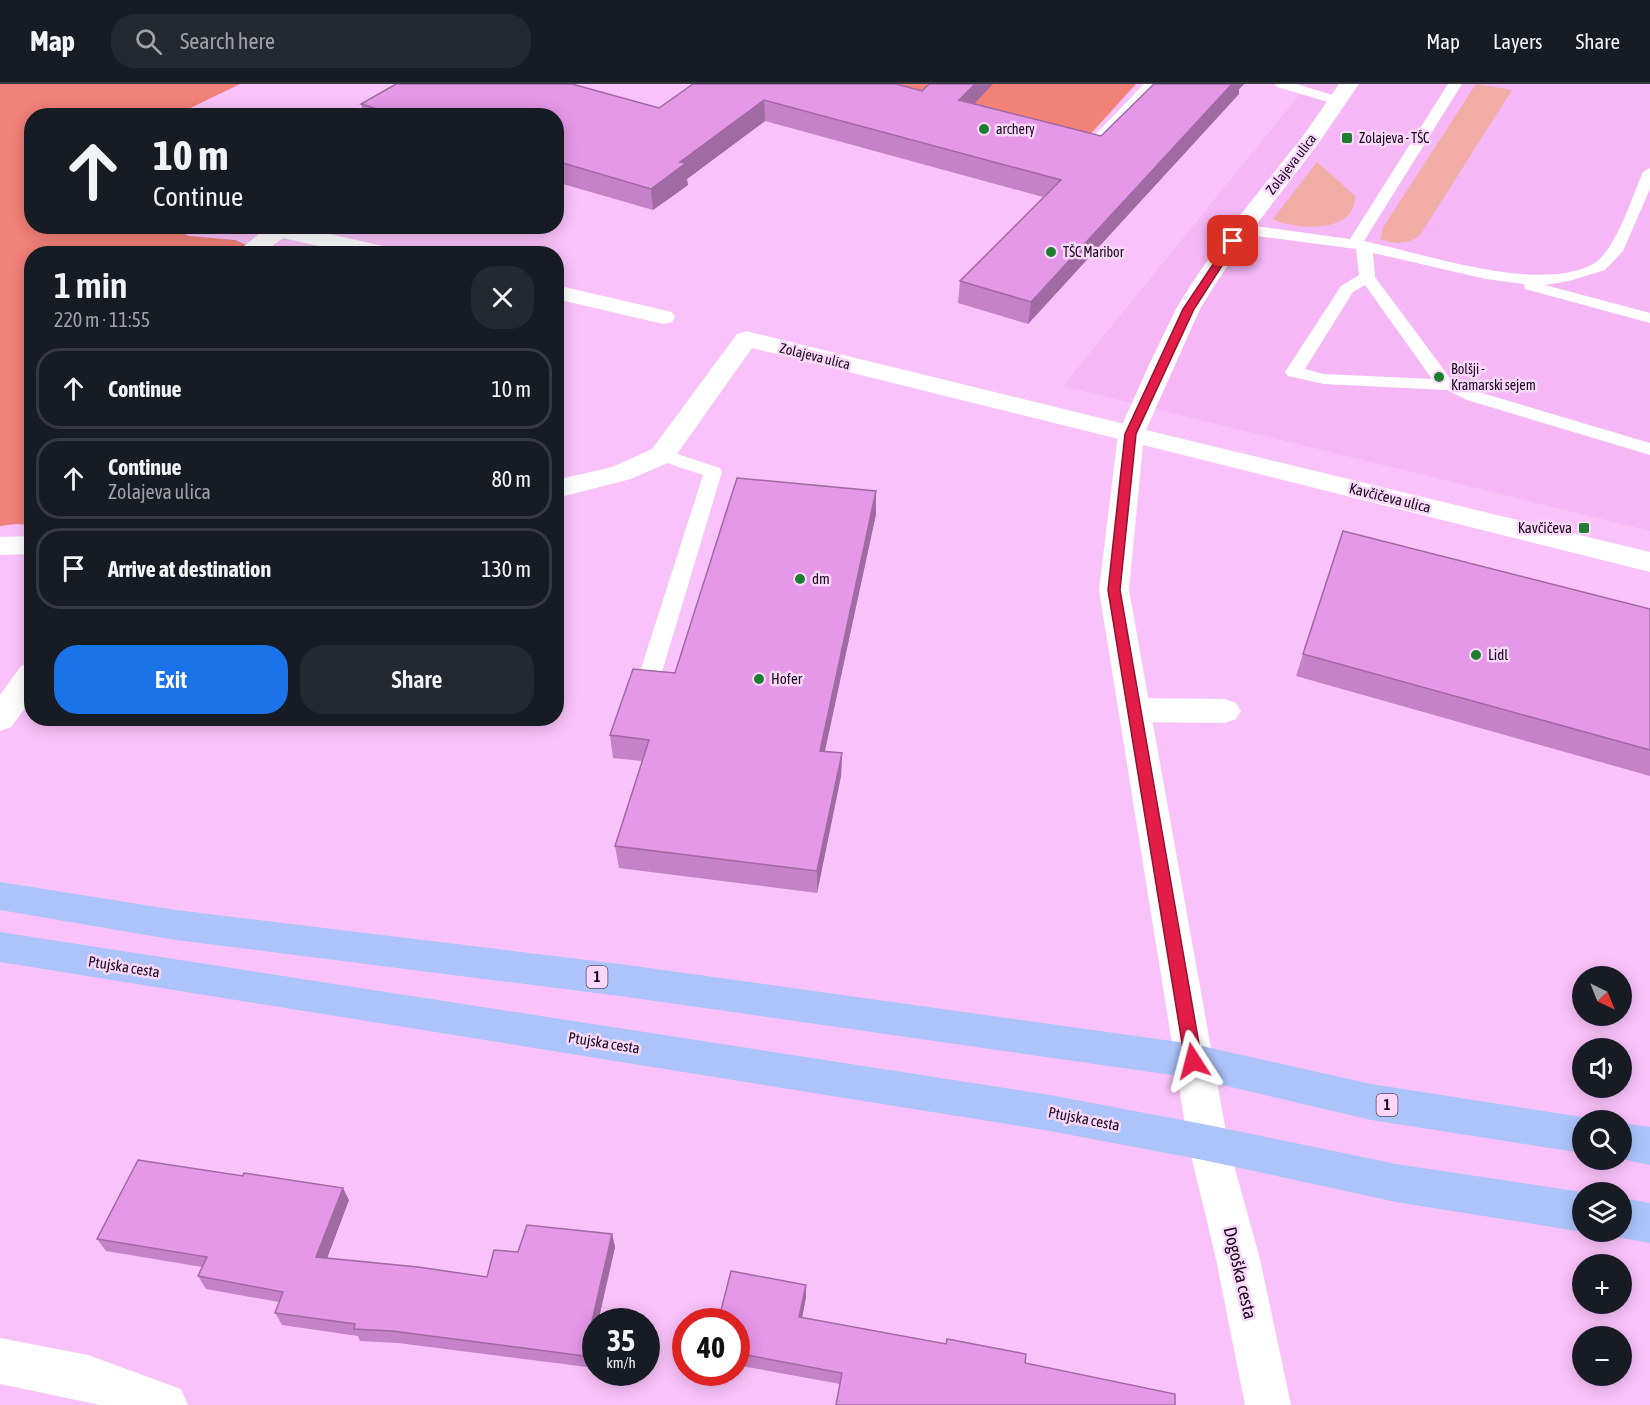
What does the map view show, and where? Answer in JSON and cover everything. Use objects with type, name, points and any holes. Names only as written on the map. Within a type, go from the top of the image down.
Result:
[{"type":"main road","name":"1","points":[[0,896],[176,925],[620,980],[1193,1061],[1371,1102],[1572,1133]]},
{"type":"main road","name":"Ptujska cesta","points":[[0,947],[969,1100],[1208,1143],[1396,1183],[1572,1210]]},
{"type":"main road","points":[[1632,1143],[1650,1146]]},
{"type":"main road","points":[[1632,1219],[1650,1222]]},
{"type":"street","name":"Zolajeva ulica","points":[[1193,1061],[1114,590],[1131,434],[1188,309],[1241,229],[1311,140],[1344,92]]},
{"type":"street","points":[[256,246],[273,234]]},
{"type":"street","points":[[297,234],[352,246]]},
{"type":"street","points":[[564,294],[663,316]]},
{"type":"street","name":"Zolajeva ulica","points":[[662,455],[746,339],[1131,434]]},
{"type":"street","name":"Kavčičeva ulica","points":[[1131,434],[1650,562]]},
{"type":"street","points":[[564,487],[621,472],[662,455]]},
{"type":"street","points":[[0,546],[24,545]]},
{"type":"street","points":[[0,719],[24,685]]},
{"type":"street","points":[[1134,710],[1225,711]]},
{"type":"street","points":[[1193,1061],[1208,1143]]},
{"type":"street","name":"Dogoška cesta","points":[[1208,1143],[1238,1259],[1268,1405]]},
{"type":"street","points":[[0,1361],[91,1391],[165,1405]]},
{"type":"lane","points":[[1092,147],[1152,84]]},
{"type":"lane","points":[[1282,84],[1344,92]]},
{"type":"lane","points":[[1455,84],[1359,245],[1366,278],[1444,382],[1473,396],[1650,449]]},
{"type":"lane","points":[[1486,274],[1538,281],[1569,276],[1599,267],[1617,248],[1650,172]]},
{"type":"lane","points":[[1241,229],[1359,245],[1486,274],[1650,318]]},
{"type":"lane","points":[[1366,278],[1347,289],[1294,372],[1324,379],[1451,385]]},
{"type":"lane","points":[[651,672],[713,472],[662,455]]},
{"type":"shaded area","points":[[0,84],[240,84],[190,108],[24,108],[24,234],[185,234],[235,240],[249,246],[24,246],[24,525],[0,526]]},
{"type":"shaded area","points":[[816,84],[1136,84],[1075,151]]},
{"type":"shaded area","points":[[1308,84],[1650,84],[1650,531],[1063,386]]},
{"type":"shaded area","points":[[1476,84],[1512,90],[1420,235],[1411,241],[1401,243],[1380,239],[1384,226]]},
{"type":"shaded area","points":[[1317,162],[1355,196],[1353,208],[1346,217],[1336,223],[1323,226],[1296,226],[1273,219]]},
{"type":"building","points":[[396,84],[572,84],[659,108],[693,84],[896,84],[922,91],[929,84],[975,84],[959,100],[1101,136],[1154,84],[1232,84],[1031,302],[960,281],[1061,180],[764,100],[680,162],[686,163],[651,189],[564,163],[564,108],[374,108],[361,104]]},
{"type":"building","points":[[737,478],[876,491],[820,751],[842,753],[817,871],[615,846],[649,740],[610,735],[633,669],[675,673]]},
{"type":"building","name":"Lidl","points":[[1343,531],[1650,609],[1650,750],[1303,654]]},
{"type":"building","points":[[138,1160],[343,1188],[316,1257],[418,1267],[487,1277],[494,1250],[518,1252],[527,1225],[612,1234],[595,1308],[582,1308],[582,1356],[392,1331],[354,1329],[355,1324],[275,1313],[283,1292],[198,1276],[207,1257],[97,1239]]},
{"type":"building","points":[[731,1271],[806,1285],[799,1317],[946,1344],[947,1339],[1026,1354],[1025,1363],[1175,1394],[1175,1405],[836,1405],[842,1373],[750,1356],[750,1308],[722,1308]]},
{"type":"place","name":"archery","points":[[984,129]]},
{"type":"place","name":"Zolajeva - TŠC","points":[[1347,138]]},
{"type":"place","name":"TŠC Maribor","points":[[1051,252]]},
{"type":"place","name":"Bolšji - Kramarski sejem","points":[[1439,377]]},
{"type":"place","name":"Kavčičeva","points":[[1584,528]]},
{"type":"place","name":"dm","points":[[800,579]]},
{"type":"place","name":"Lidl","points":[[1476,655]]},
{"type":"place","name":"Hofer","points":[[759,679]]},
{"type":"route","points":[[1193,1061],[1114,590],[1131,434],[1188,309],[1233,241]]}]
